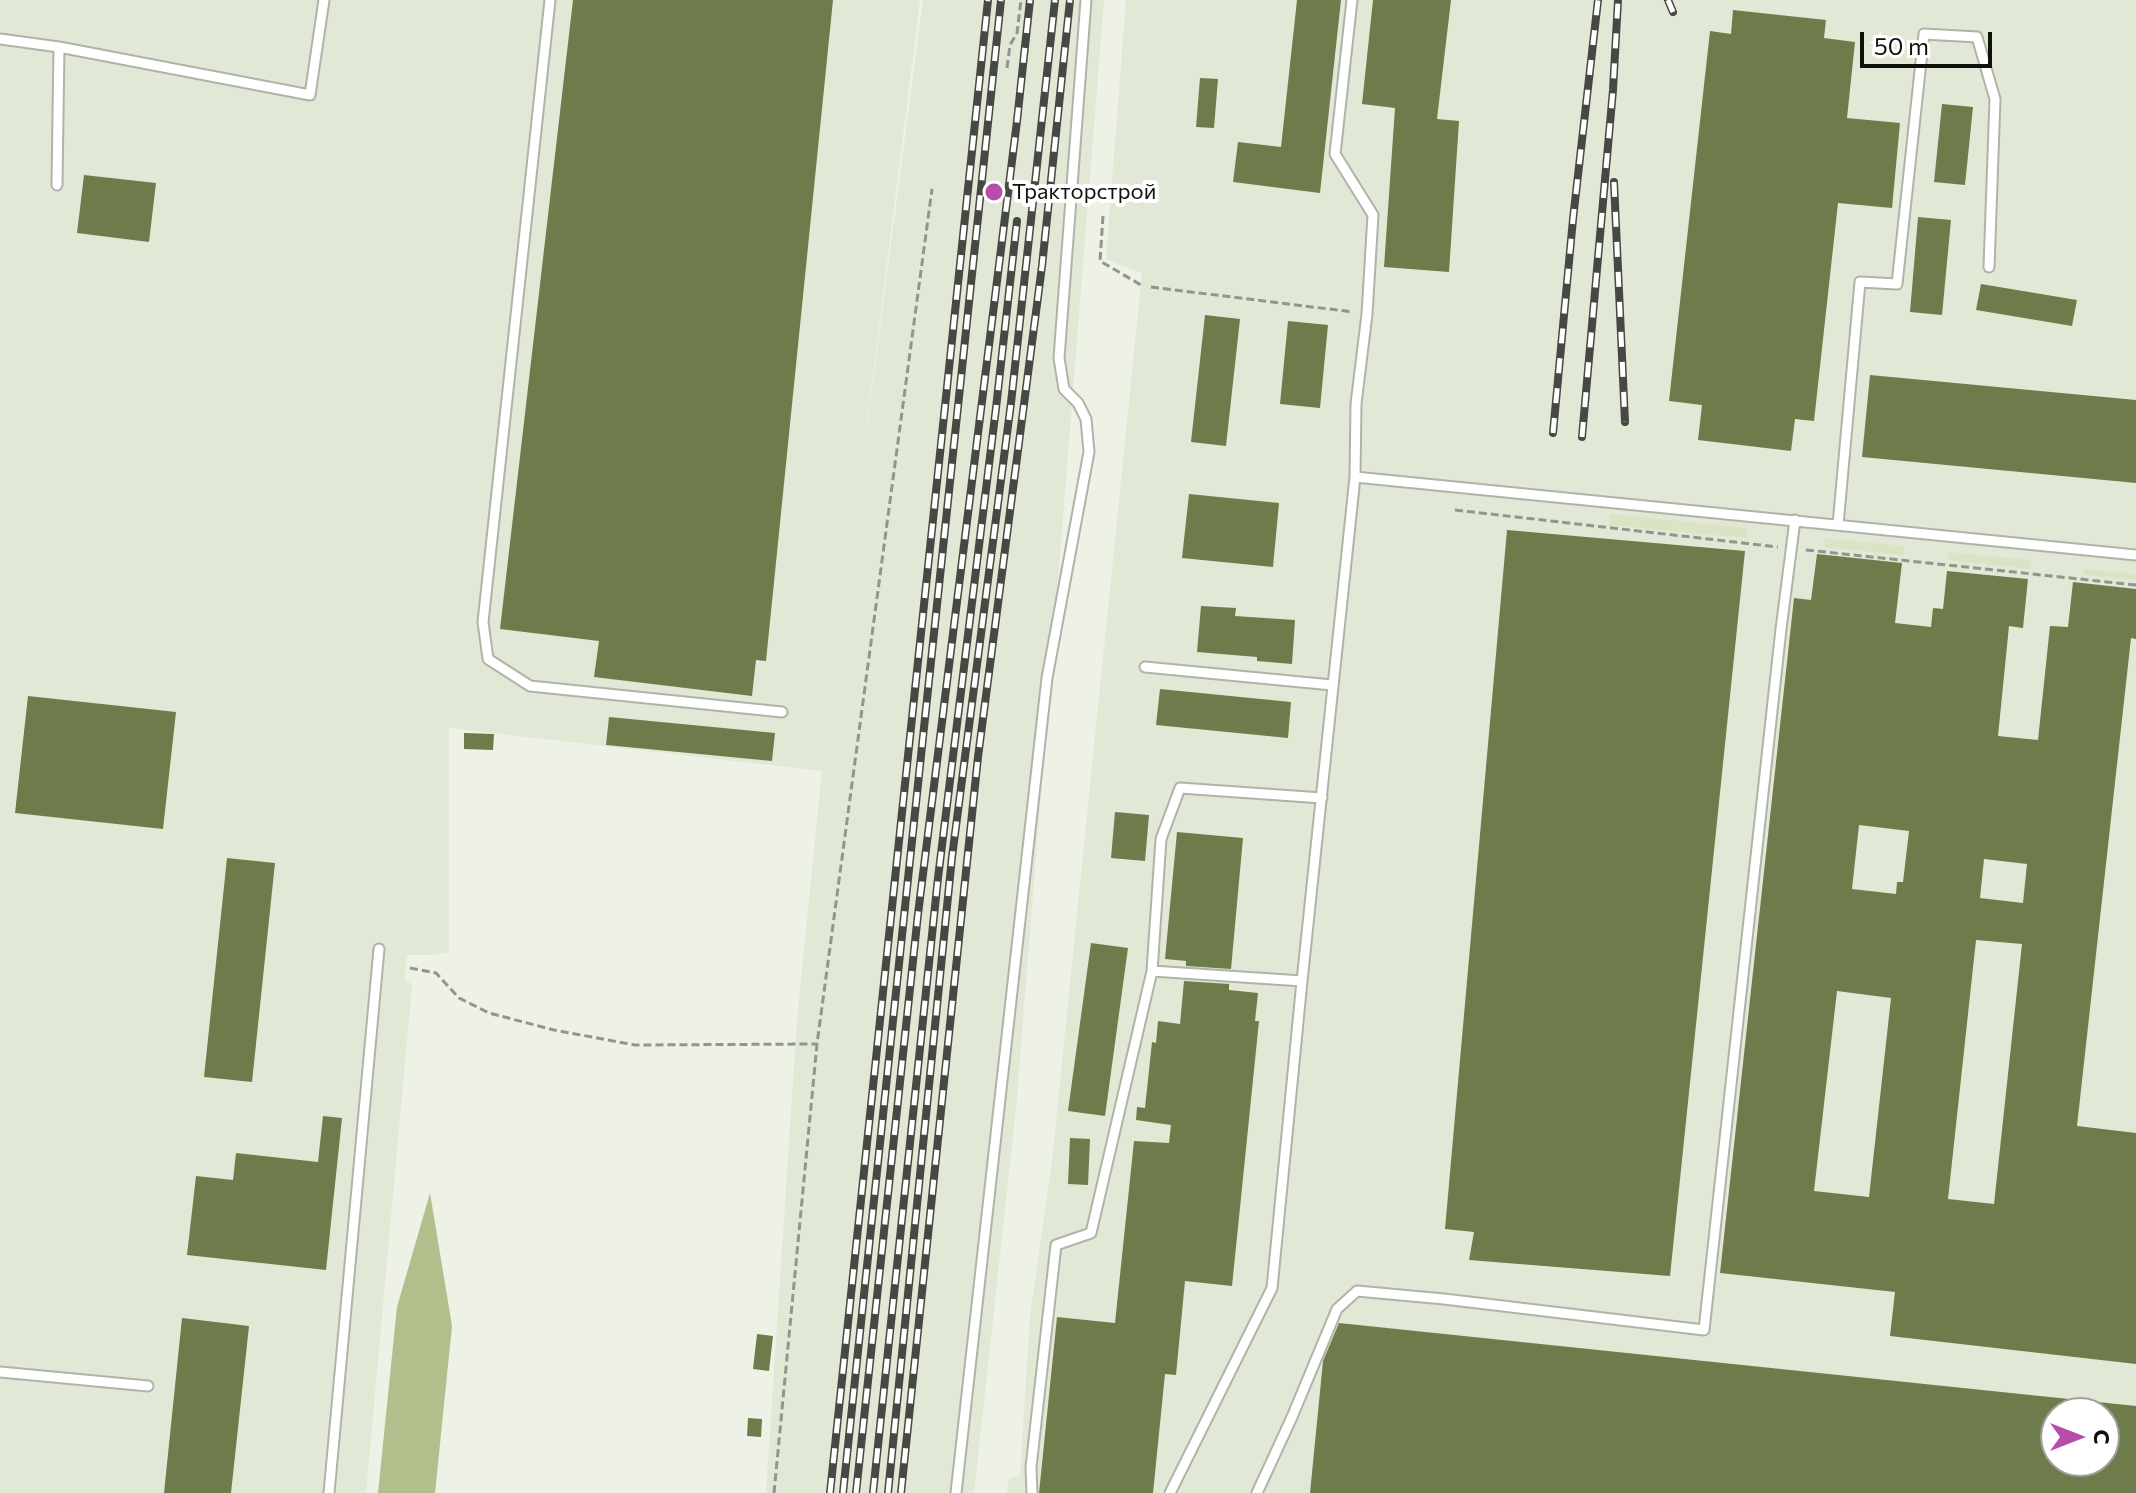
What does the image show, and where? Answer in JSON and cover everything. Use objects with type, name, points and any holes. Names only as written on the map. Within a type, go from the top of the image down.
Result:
[{"type":"lane","points":[[0,39],[59,47],[310,95],[324,0]]},
{"type":"lane","points":[[550,0],[483,622],[488,659],[530,686],[782,712]]},
{"type":"lane","points":[[956,1493],[1047,678],[1089,452],[1086,419],[1078,403],[1064,389],[1059,358],[1086,0]]},
{"type":"lane","points":[[1170,1493],[1272,1288],[1355,477],[1356,404],[1367,314],[1373,215],[1335,154],[1352,0]]},
{"type":"lane","points":[[1838,525],[1860,282],[1897,284],[1924,34],[1977,37],[1995,99],[1989,267]]},
{"type":"lane","points":[[57,185],[59,47]]},
{"type":"lane","points":[[1355,477],[2136,555]]},
{"type":"lane","points":[[1257,1493],[1337,1309],[1357,1291],[1704,1330],[1795,520]]},
{"type":"lane","points":[[1145,667],[1332,685]]},
{"type":"lane","points":[[1032,1493],[1031,1467],[1056,1245],[1091,1233],[1152,971],[1161,839],[1180,788],[1322,798]]},
{"type":"lane","points":[[329,1493],[379,949]]},
{"type":"lane","points":[[1152,971],[1302,981]]},
{"type":"lane","points":[[0,1372],[148,1386]]},
{"type":"path","points":[[1007,68],[1010,45],[1017,33],[1021,0]]},
{"type":"path","points":[[774,1493],[817,1044],[932,189]]},
{"type":"path","points":[[1103,216],[1100,261],[1141,285]]},
{"type":"path","points":[[1151,287],[1367,314]]},
{"type":"path","points":[[410,968],[436,973],[459,998],[489,1013],[567,1033],[635,1045],[817,1044]]},
{"type":"shaded area","points":[[0,0],[920,0],[859,488],[923,0],[1104,0],[1016,1109],[974,1493],[766,1493],[797,1020],[822,771],[449,728],[449,952],[407,955],[404,978],[412,985],[366,1493],[0,1493]]},
{"type":"shaded area","points":[[1126,0],[2136,0],[2136,1493],[1007,1493],[1009,1478],[1020,1475],[1030,1316],[1052,1161],[1142,273],[1106,259]]},
{"type":"green space","points":[[1610,514],[1748,528],[1746,538],[1609,525]]},
{"type":"green space","points":[[1825,538],[1904,546],[1904,555],[1824,547]]},
{"type":"green space","points":[[1948,552],[2031,560],[2030,569],[1947,560]]},
{"type":"green space","points":[[2084,569],[2136,574],[2136,580],[2084,575]]},
{"type":"green space","points":[[430,1193],[452,1326],[435,1493],[378,1493],[397,1307]]},
{"type":"building","points":[[573,0],[833,0],[766,661],[756,660],[752,696],[594,677],[599,641],[500,629]]},
{"type":"building","points":[[1297,0],[1341,0],[1320,193],[1233,182],[1238,142],[1281,147]]},
{"type":"building","points":[[1373,0],[1451,0],[1437,119],[1459,121],[1449,272],[1384,267],[1395,108],[1362,104]]},
{"type":"building","points":[[1733,10],[1826,20],[1824,38],[1855,42],[1847,118],[1900,123],[1892,208],[1838,203],[1814,421],[1795,419],[1791,451],[1698,440],[1702,405],[1669,401],[1710,31],[1731,34]]},
{"type":"building","points":[[1200,78],[1218,79],[1214,128],[1196,127]]},
{"type":"building","points":[[1942,104],[1973,107],[1965,185],[1934,182]]},
{"type":"building","points":[[84,175],[156,183],[149,242],[77,233]]},
{"type":"building","points":[[1918,217],[1951,220],[1942,315],[1910,312]]},
{"type":"building","points":[[1981,284],[2077,300],[2072,326],[1976,310]]},
{"type":"building","points":[[1205,315],[1240,319],[1226,446],[1191,442]]},
{"type":"building","points":[[1288,321],[1328,325],[1320,408],[1280,404]]},
{"type":"building","points":[[1870,375],[2136,400],[2136,483],[1862,457]]},
{"type":"building","points":[[1189,494],[1279,503],[1273,567],[1182,558]]},
{"type":"building","points":[[1507,530],[1745,551],[1670,1276],[1469,1260],[1474,1232],[1445,1229]]},
{"type":"building","points":[[1817,554],[1902,563],[1895,623],[1931,627],[1933,608],[1943,609],[1947,571],[2028,579],[2023,628],[2009,626],[1998,736],[2038,740],[2050,626],[2068,627],[2073,582],[2136,589],[2136,639],[2131,638],[2077,1126],[2136,1133],[2136,1364],[1890,1336],[1895,1292],[1720,1273],[1794,598],[1811,600]],"holes":[[[1859,825],[1909,831],[1903,882],[1897,882],[1896,894],[1852,889]],[[1984,859],[2027,864],[2023,903],[1980,898]],[[1976,940],[2022,944],[1994,1204],[1948,1199]],[[1837,991],[1891,998],[1869,1197],[1814,1191]]]},
{"type":"building","points":[[1201,606],[1236,608],[1235,616],[1295,620],[1292,664],[1257,661],[1257,657],[1197,652]]},
{"type":"building","points":[[1160,689],[1291,702],[1288,738],[1156,725]]},
{"type":"building","points":[[28,696],[176,712],[163,829],[15,813]]},
{"type":"building","points":[[609,717],[775,733],[772,761],[606,745]]},
{"type":"building","points":[[464,733],[494,734],[493,750],[464,749]]},
{"type":"building","points":[[1115,812],[1149,815],[1145,861],[1111,858]]},
{"type":"building","points":[[1177,832],[1243,838],[1231,969],[1186,966],[1186,961],[1165,959]]},
{"type":"building","points":[[227,858],[275,863],[252,1082],[204,1077]]},
{"type":"building","points":[[1091,943],[1128,948],[1105,1116],[1068,1111]]},
{"type":"building","points":[[1184,981],[1229,984],[1229,990],[1258,993],[1255,1021],[1259,1021],[1232,1286],[1185,1281],[1176,1375],[1165,1374],[1153,1493],[1039,1493],[1057,1317],[1115,1323],[1134,1141],[1169,1143],[1171,1125],[1136,1120],[1137,1107],[1145,1108],[1152,1042],[1156,1043],[1158,1021],[1180,1024]]},
{"type":"building","points":[[323,1116],[342,1118],[326,1270],[187,1255],[196,1176],[233,1180],[236,1153],[318,1162]]},
{"type":"building","points":[[1070,1138],[1090,1139],[1088,1185],[1068,1184]]},
{"type":"building","points":[[182,1318],[249,1326],[231,1493],[164,1493]]},
{"type":"building","points":[[1339,1323],[2050,1397],[2040,1397],[2040,1477],[2120,1477],[2120,1404],[2136,1406],[2136,1493],[1310,1493],[1323,1361]]},
{"type":"building","points":[[757,1334],[773,1336],[769,1371],[753,1369]]},
{"type":"building","points":[[748,1418],[762,1419],[761,1437],[747,1436]]},
{"type":"railway","points":[[830,1493],[988,0]]},
{"type":"railway","points":[[843,1493],[1001,0]]},
{"type":"railway","points":[[856,1493],[918,914],[1030,0]]},
{"type":"railway","points":[[888,1493],[952,857],[1011,403],[1055,0]]},
{"type":"railway","points":[[901,1493],[978,757],[1042,266],[1070,0]]},
{"type":"railway","points":[[1553,433],[1598,0]]},
{"type":"railway","points":[[1582,437],[1613,90],[1618,0]]},
{"type":"railway","points":[[1668,0],[1673,12]]},
{"type":"railway","points":[[1614,182],[1625,422]]},
{"type":"railway","points":[[873,1493],[938,878],[1017,221]]},
{"type":"place","name":"Тракторстрой","points":[[994,192]]}]
